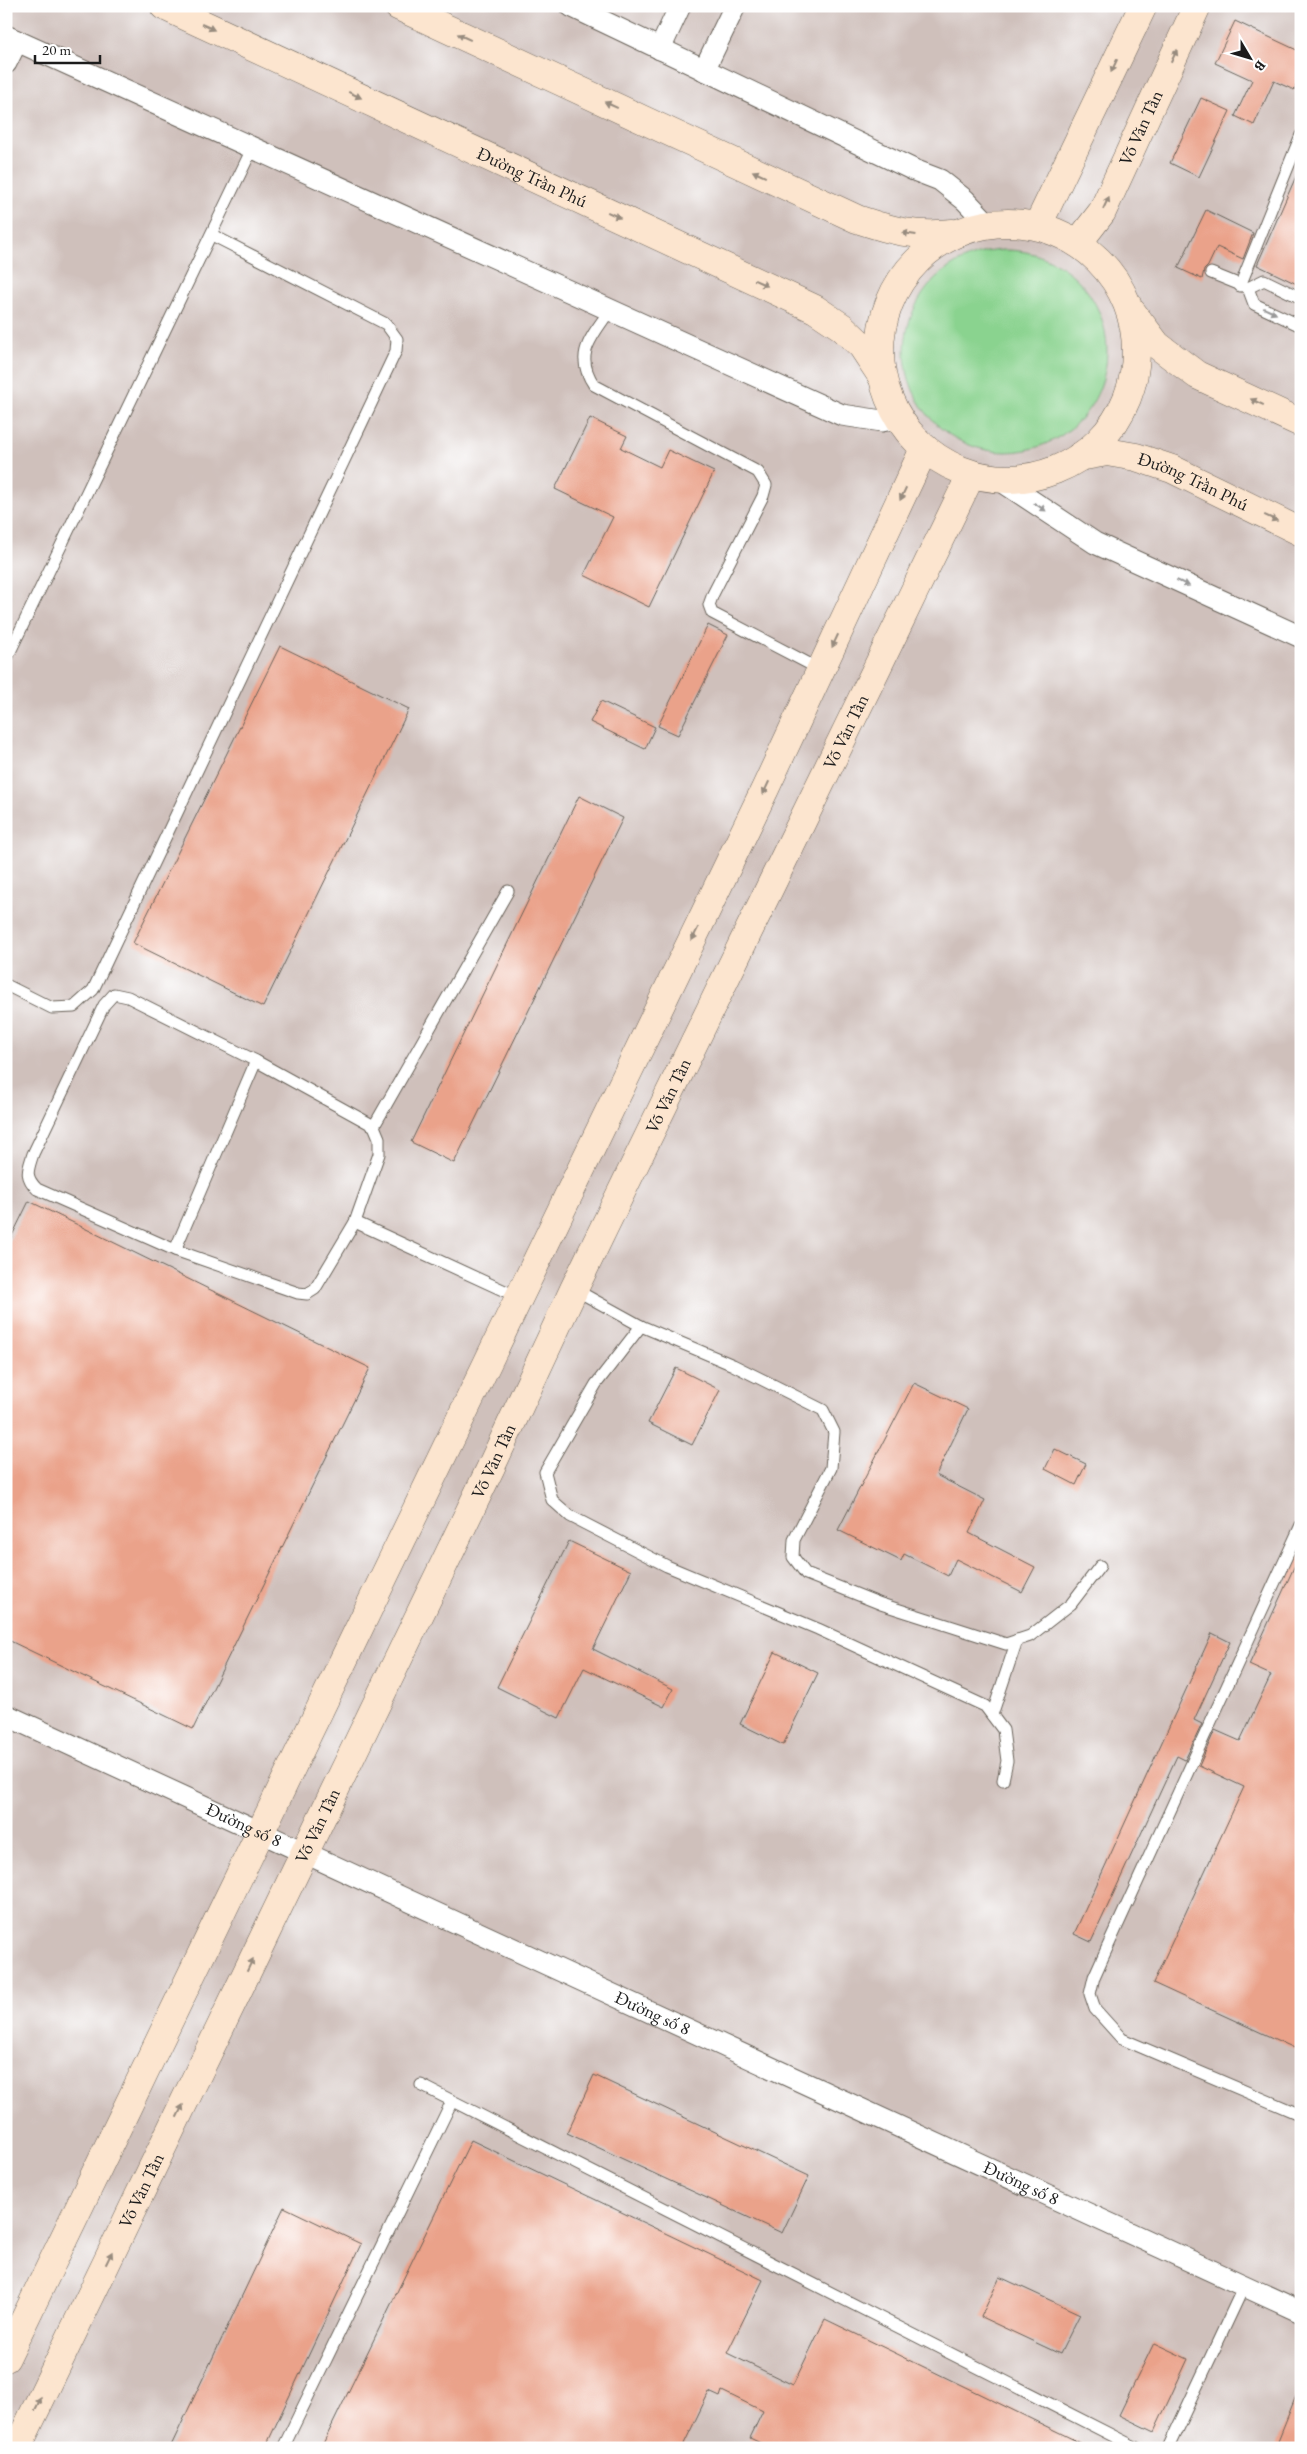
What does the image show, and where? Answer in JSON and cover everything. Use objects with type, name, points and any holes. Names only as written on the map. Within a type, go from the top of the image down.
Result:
[{"type":"street","name":"Đường Trần Phú","points":[[164,6],[815,309],[842,327],[862,346],[881,375]]},
{"type":"street","points":[[398,6],[857,219],[894,232],[926,236],[957,233],[988,224],[1013,222],[1038,226],[1078,243],[1104,265],[1124,295],[1134,329],[1136,364],[1128,397],[1111,427],[1088,451],[1062,468],[1031,477],[1000,480],[971,475],[946,464],[924,450],[897,418],[881,375],[881,329],[891,298],[908,271],[930,249],[957,233]]},
{"type":"street","points":[[571,6],[914,170],[940,180],[965,200],[988,224]]},
{"type":"street","points":[[660,49],[680,6]]},
{"type":"street","points":[[704,70],[735,6]]},
{"type":"street","points":[[1038,226],[1143,6]]},
{"type":"street","name":"Võ Văn Tần","points":[[1078,243],[1102,212],[1197,6]]},
{"type":"street","points":[[6,63],[12,38],[842,415],[882,421],[897,418]]},
{"type":"street","points":[[1128,307],[1158,345],[1197,375],[1301,423]]},
{"type":"street","points":[[6,2358],[520,1298],[821,670],[924,450]]},
{"type":"street","name":"Đường Trần Phú","points":[[1079,457],[1107,452],[1136,457],[1172,469],[1301,532]]},
{"type":"street","name":"Võ Văn Tần","points":[[17,2448],[491,1467],[574,1289],[971,475]]},
{"type":"street","points":[[1000,480],[1095,543],[1301,637]]},
{"type":"street","name":"Đường số 8","points":[[6,1715],[1301,2312]]},
{"type":"lane","points":[[1244,287],[1301,135]]},
{"type":"lane","points":[[6,660],[253,148]]},
{"type":"lane","points":[[6,985],[52,1008],[74,1007],[93,990],[396,351],[398,339],[386,324],[212,235]]},
{"type":"lane","points":[[1211,273],[1244,287],[1254,304],[1301,326]]},
{"type":"lane","points":[[1244,287],[1264,280],[1301,298]]},
{"type":"lane","points":[[610,310],[592,337],[583,357],[585,373],[594,385],[758,472],[766,485],[763,496],[713,594],[709,605],[712,613],[821,670]]},
{"type":"lane","points":[[374,1126],[508,891]]},
{"type":"lane","points":[[114,994],[128,997],[256,1061],[374,1126],[379,1138],[379,1154],[355,1222],[316,1289],[307,1294],[298,1293],[175,1250],[37,1189],[29,1180],[28,1171],[33,1154],[104,1005],[114,994]]},
{"type":"lane","points":[[175,1250],[256,1061]]},
{"type":"lane","points":[[355,1222],[520,1298]]},
{"type":"lane","points":[[574,1289],[641,1326],[733,1365],[823,1410],[834,1432],[831,1468],[794,1540],[793,1557],[806,1574],[882,1604],[1006,1644],[1030,1636],[1071,1604],[1100,1566]]},
{"type":"lane","points":[[641,1326],[596,1384],[545,1472],[552,1500],[570,1516],[667,1566],[818,1629],[985,1706],[1003,1730],[1007,1761],[1003,1780]]},
{"type":"lane","points":[[1301,1524],[1103,1957],[1094,1978],[1090,1994],[1095,2009],[1122,2038],[1301,2115]]},
{"type":"lane","points":[[992,1716],[1017,1640]]},
{"type":"lane","points":[[421,2085],[1137,2448]]},
{"type":"lane","points":[[283,2448],[452,2101]]},
{"type":"lane","points":[[1168,2448],[1244,2286]]},
{"type":"shaded area","points":[[6,6],[1301,6],[1301,2448],[6,2448]]},
{"type":"green space","points":[[1006,250],[1026,252],[1054,262],[1070,273],[1084,287],[1099,312],[1105,331],[1107,351],[1105,371],[1095,399],[1084,415],[1070,429],[1045,444],[1026,450],[1006,452],[986,450],[958,440],[942,429],[928,415],[913,390],[907,371],[905,351],[907,331],[917,303],[928,287],[942,273],[967,258],[986,252]]},
{"type":"building","points":[[1235,21],[1301,52],[1301,75],[1294,90],[1274,81],[1254,125],[1235,116],[1252,80],[1215,63]]},
{"type":"building","points":[[1201,98],[1230,111],[1199,177],[1170,163]]},
{"type":"building","points":[[1301,165],[1301,286],[1257,265]]},
{"type":"building","points":[[1206,210],[1253,233],[1243,259],[1217,247],[1208,266],[1204,270],[1202,279],[1178,268]]},
{"type":"building","points":[[590,418],[627,436],[621,448],[660,467],[668,450],[714,472],[649,607],[584,575],[613,517],[555,489]]},
{"type":"building","points":[[708,625],[728,635],[678,735],[658,726]]},
{"type":"building","points":[[280,646],[409,709],[263,1007],[133,943]]},
{"type":"building","points":[[601,701],[655,727],[645,749],[590,722]]},
{"type":"building","points":[[579,796],[623,818],[454,1163],[411,1142]]},
{"type":"building","points":[[29,1201],[370,1368],[193,1729],[6,1639],[6,1248]]},
{"type":"building","points":[[676,1368],[720,1390],[692,1445],[648,1423]]},
{"type":"building","points":[[914,1383],[968,1409],[936,1475],[985,1500],[969,1533],[1035,1567],[1022,1592],[956,1559],[948,1576],[904,1554],[901,1561],[838,1530]]},
{"type":"building","points":[[1055,1449],[1086,1464],[1076,1485],[1045,1469]]},
{"type":"building","points":[[569,1541],[631,1571],[593,1649],[673,1689],[664,1707],[584,1668],[559,1718],[497,1687]]},
{"type":"building","points":[[1301,1552],[1301,2051],[1153,1983],[1244,1787],[1199,1766],[1215,1730],[1240,1741],[1271,1675],[1249,1665]]},
{"type":"building","points":[[1212,1633],[1230,1642],[1194,1720],[1202,1724],[1185,1760],[1177,1756],[1091,1942],[1074,1934]]},
{"type":"building","points":[[775,1652],[818,1673],[783,1745],[740,1724]]},
{"type":"building","points":[[594,2075],[809,2176],[782,2233],[567,2133]]},
{"type":"building","points":[[471,2140],[763,2280],[727,2353],[793,2385],[825,2319],[1091,2448],[771,2448],[750,2438],[763,2411],[722,2391],[720,2397],[709,2392],[682,2448],[321,2448]]},
{"type":"building","points":[[284,2207],[361,2244],[265,2448],[170,2448]]},
{"type":"building","points":[[1000,2277],[1080,2314],[1060,2354],[981,2317]]},
{"type":"building","points":[[1154,2343],[1188,2359],[1154,2432],[1119,2415]]},
{"type":"building","points":[[1300,2386],[1301,2448],[1275,2448]]}]
